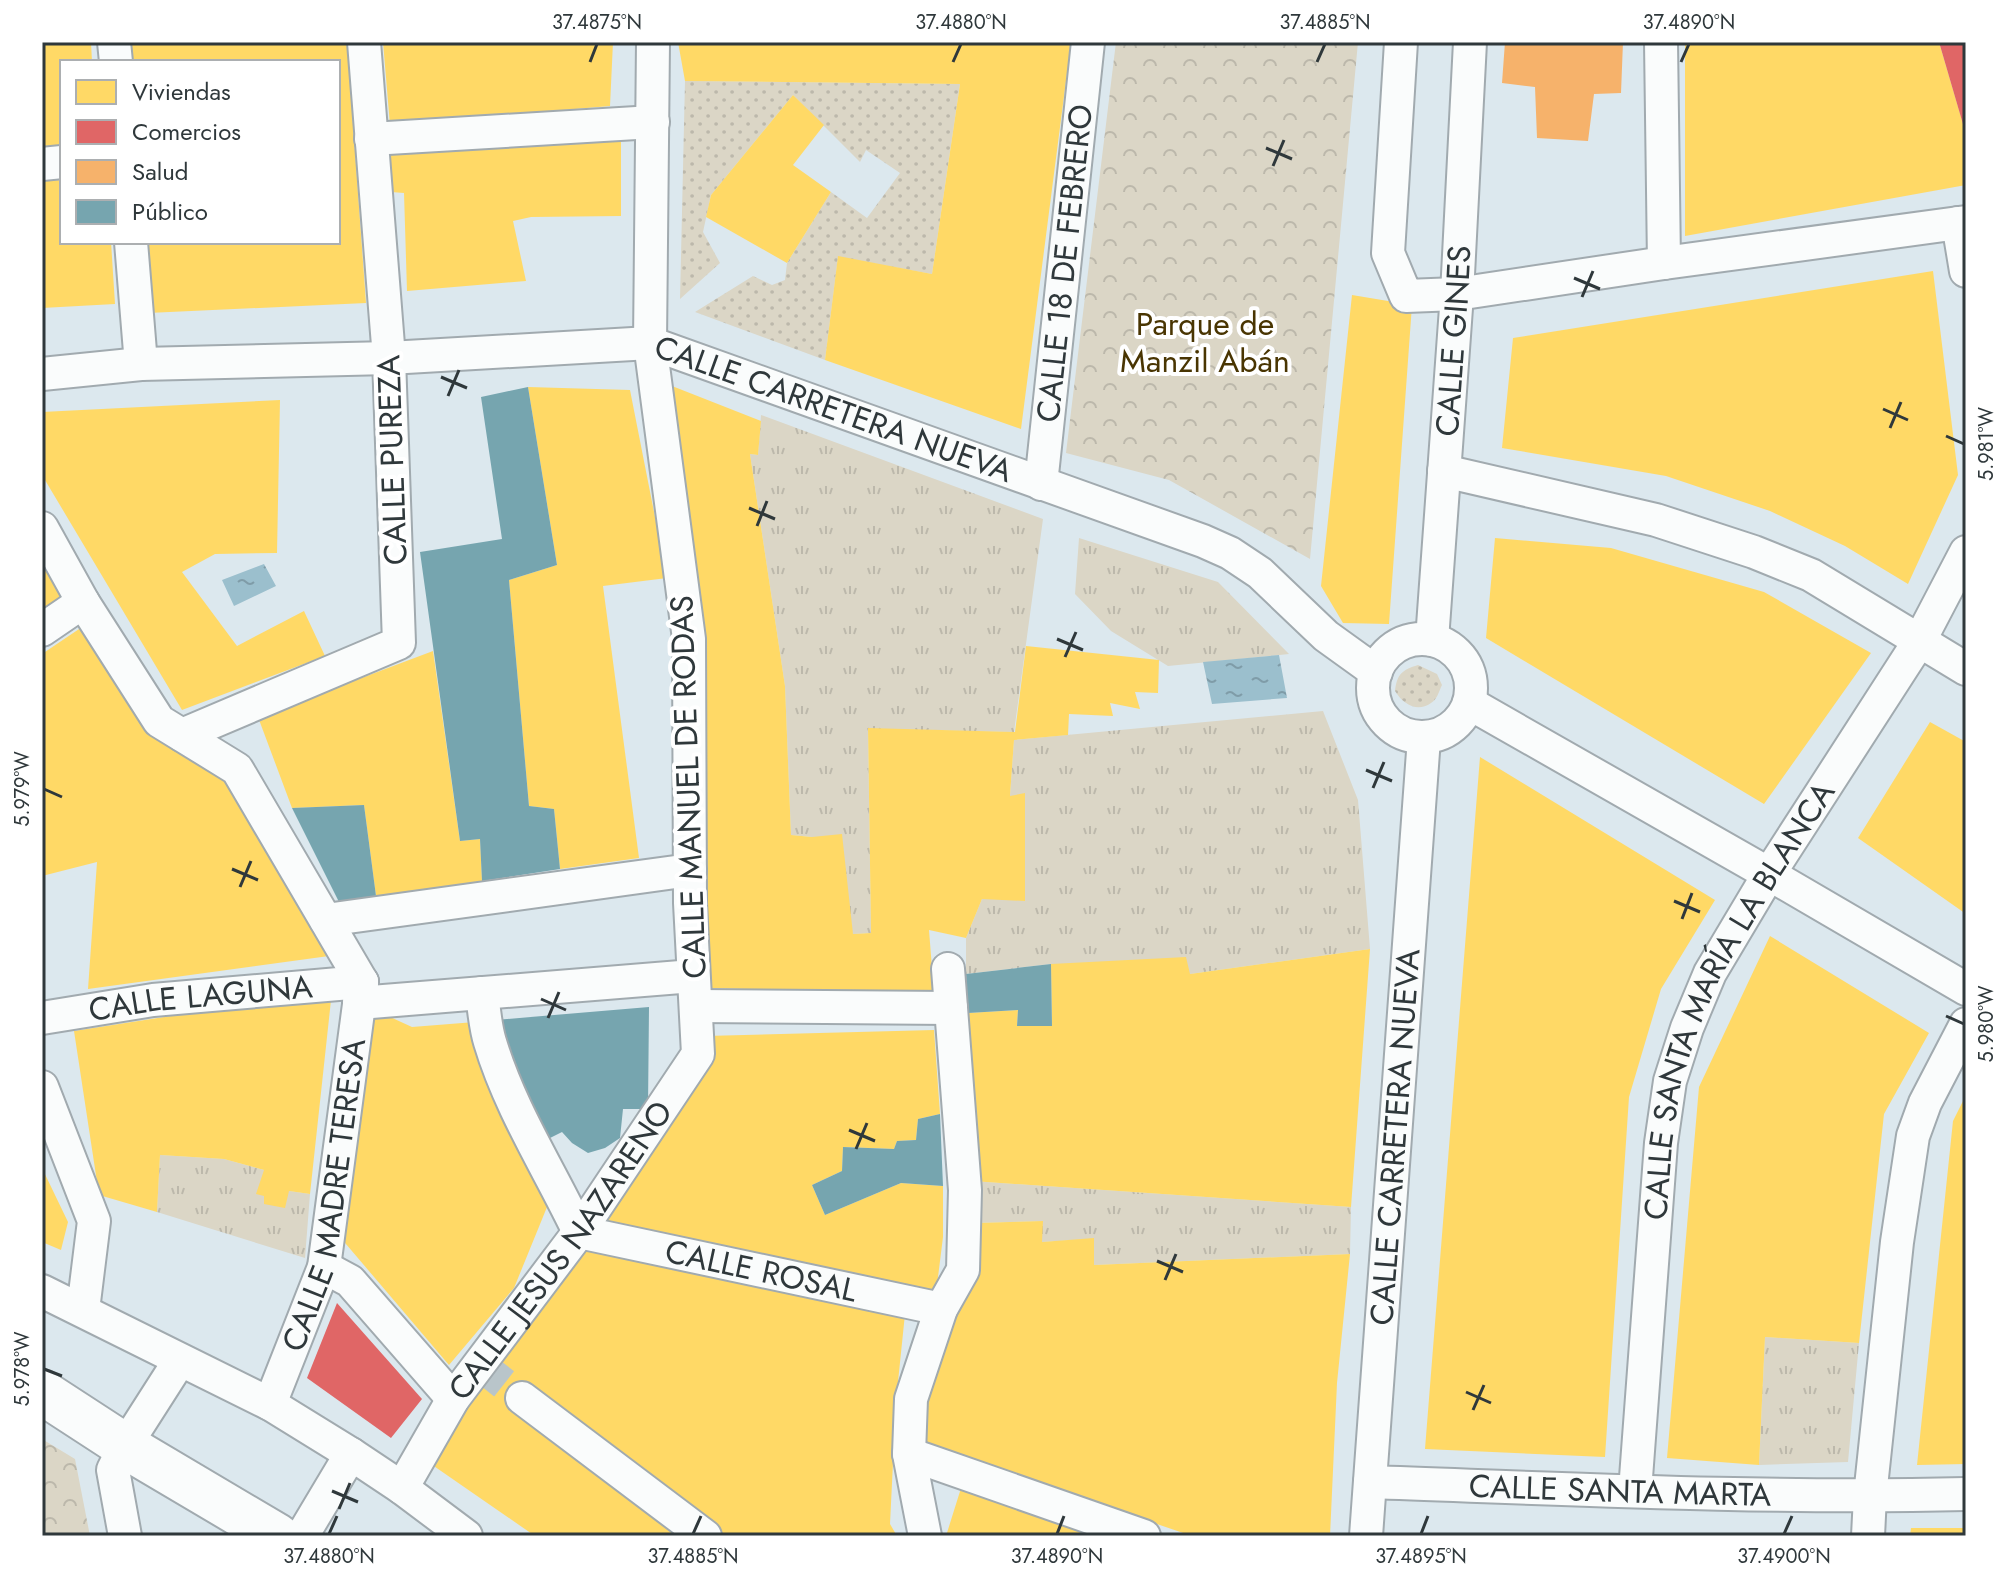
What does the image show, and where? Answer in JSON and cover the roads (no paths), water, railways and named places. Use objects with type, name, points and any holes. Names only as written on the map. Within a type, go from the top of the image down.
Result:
[{"type":"main road","points":[[42,1392],[125,1446],[277,1536]]},
{"type":"street","name":"CALLE PUREZA","points":[[182,735],[399,643],[389,358],[364,42]]},
{"type":"street","name":"CALLE MANUEL DE RODAS","points":[[653,42],[650,343],[689,639],[690,870],[695,991]]},
{"type":"street","name":"CALLE 18 DE FEBRERO","points":[[1041,484],[1088,42]]},
{"type":"street","points":[[1401,42],[1388,253],[1406,296],[1457,294],[1962,223],[1966,271]]},
{"type":"street","name":"CALLE GINES","points":[[1432,640],[1457,294],[1470,42]]},
{"type":"street","points":[[1661,42],[1664,263]]},
{"type":"street","points":[[371,139],[653,122]]},
{"type":"street","points":[[131,244],[141,364]]},
{"type":"street","name":"CALLE CARRETERA NUEVA","points":[[42,374],[141,364],[389,358],[650,343],[1230,553],[1260,573],[1326,636],[1376,672]]},
{"type":"street","points":[[1444,471],[1656,520],[1754,552],[1811,575],[1966,669]]},
{"type":"street","points":[[42,528],[83,602],[159,721],[237,769],[326,920],[360,992]]},
{"type":"street","name":"CALLE SANTA MARÍA LA BLANCA","points":[[1635,1491],[1661,1143],[1670,1081],[1687,1028],[1710,973],[1769,874],[1920,640],[1966,552]]},
{"type":"street","points":[[42,630],[83,602]]},
{"type":"street","points":[[1432,640],[1445,645],[1465,663],[1470,676],[1469,703],[1452,728],[1424,738],[1408,736],[1394,729],[1375,704],[1373,688],[1376,672],[1392,649],[1404,642],[1432,640]]},
{"type":"street","points":[[1469,703],[1966,989]]},
{"type":"street","name":"CALLE CARRETERA NUEVA","points":[[1366,1536],[1424,738]]},
{"type":"street","points":[[326,920],[690,870]]},
{"type":"street","points":[[925,1536],[909,1454],[911,1399],[941,1309],[963,1270],[965,1190],[948,969]]},
{"type":"street","name":"CALLE LAGUNA","points":[[42,1018],[153,1000],[360,992],[695,991],[951,1008]]},
{"type":"street","name":"CALLE JESUS NAZARENO","points":[[402,1488],[453,1399],[579,1232],[698,1054],[695,991]]},
{"type":"street","name":"CALLE MADRE TERESA","points":[[270,1404],[324,1267],[360,992]]},
{"type":"street","points":[[482,993],[489,1039],[510,1098],[579,1232]]},
{"type":"street","points":[[1868,1536],[1897,1242],[1913,1136],[1925,1103],[1966,1024]]},
{"type":"street","points":[[42,1087],[94,1221],[83,1310]]},
{"type":"street","name":"CALLE ROSAL","points":[[579,1232],[941,1309]]},
{"type":"street","points":[[324,1267],[350,1281],[453,1399]]},
{"type":"street","points":[[42,1291],[270,1404],[402,1488],[466,1536]]},
{"type":"street","points":[[125,1536],[113,1470],[180,1360]]},
{"type":"street","points":[[522,1398],[705,1536]]},
{"type":"street","points":[[302,1536],[351,1454]]},
{"type":"street","points":[[909,1454],[1144,1536]]},
{"type":"street","name":"CALLE SANTA MARTA","points":[[1370,1482],[1870,1496],[1966,1494]]},
{"type":"water","points":[[264,564],[276,586],[234,606],[222,580]]},
{"type":"water","points":[[1279,655],[1287,698],[1212,704],[1203,662]]},
{"type":"tunnel","points":[[479,1364],[522,1398]]},
{"type":"park label","name":"Parque de Manzil Abán","points":[[1205,342]]}]
